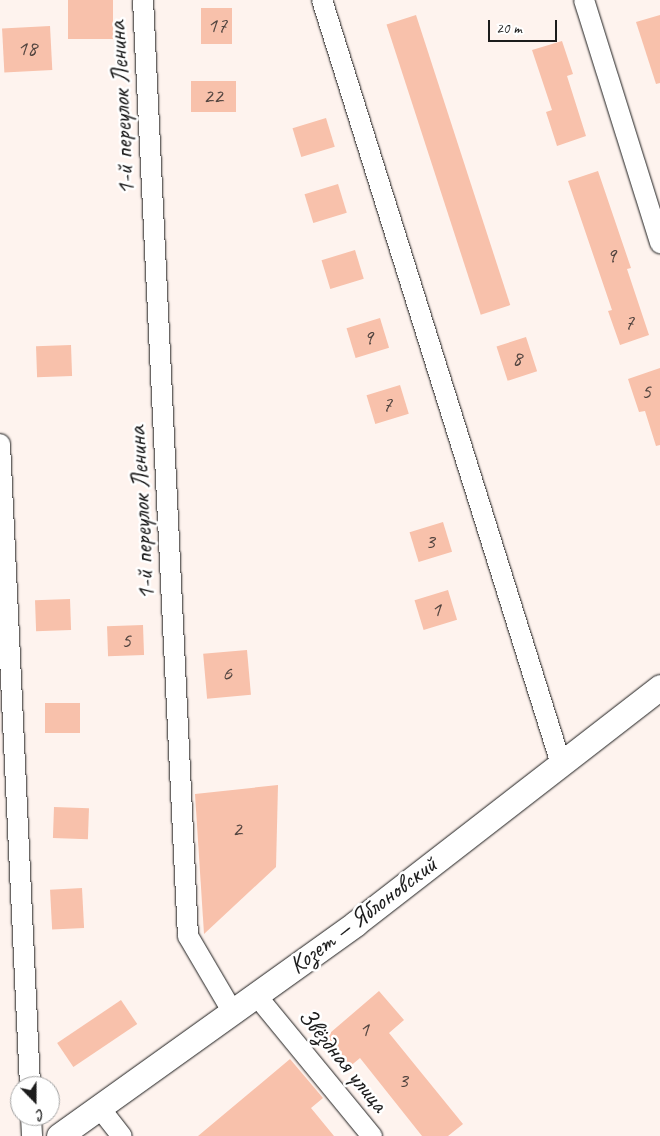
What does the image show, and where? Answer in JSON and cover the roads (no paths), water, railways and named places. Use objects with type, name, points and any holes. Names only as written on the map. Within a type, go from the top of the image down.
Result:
[{"type":"street","name":"1-й переулок Ленина","points":[[143,0],[188,936],[232,1011]]},
{"type":"street","points":[[322,0],[561,764]]},
{"type":"street","points":[[584,0],[660,243]]},
{"type":"street","points":[[0,444],[30,1076]]},
{"type":"street","name":"Козет — Яблоновский","points":[[59,1136],[356,922],[660,687]]},
{"type":"street","name":"Звёздная улица","points":[[256,994],[372,1136]]},
{"type":"street","points":[[99,1107],[122,1136]]}]
